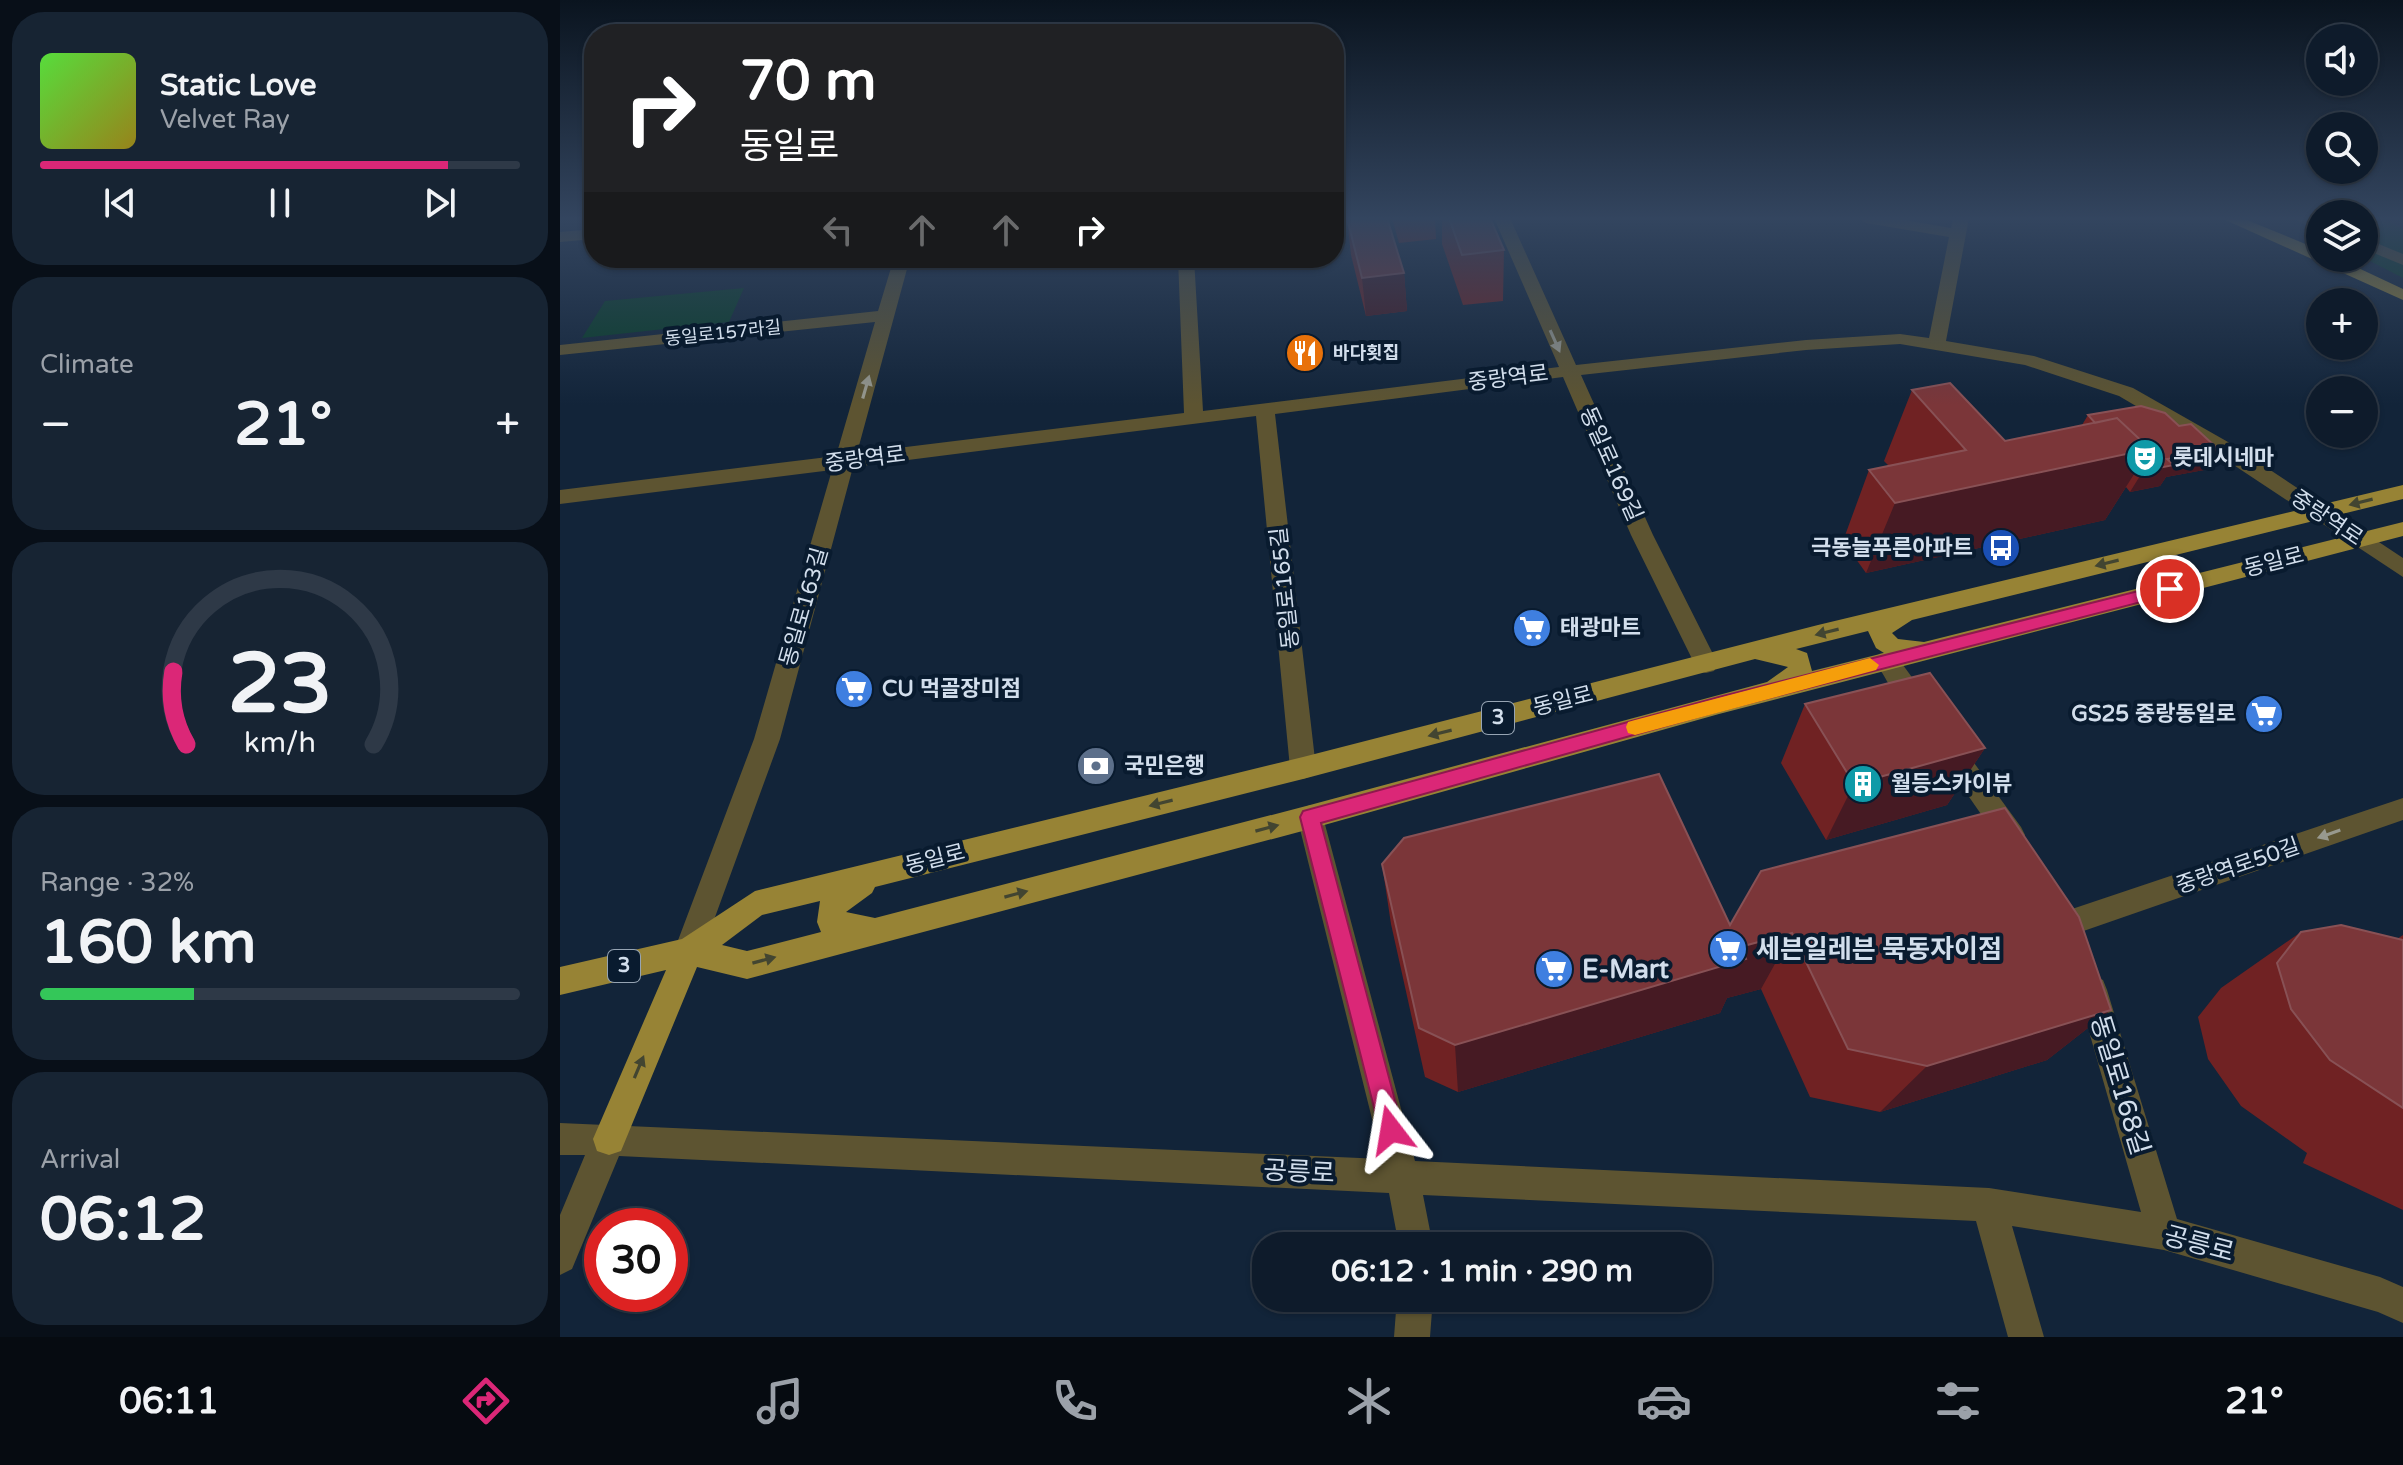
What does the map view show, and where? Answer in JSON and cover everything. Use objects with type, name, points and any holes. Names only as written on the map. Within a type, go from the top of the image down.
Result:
[{"type":"main road","points":[[2372,280],[2403,295]]},
{"type":"main road","name":"동일로","points":[[560,981],[689,951],[755,904],[1303,768],[1908,612],[2403,492]]},
{"type":"main road","name":"동일로","points":[[689,951],[747,965],[1310,817],[1768,691],[2403,529]]},
{"type":"main road","points":[[2196,542],[2236,547],[2244,555],[2228,574]]},
{"type":"main road","points":[[1908,612],[1879,630],[1882,640],[1891,648],[1935,649]]},
{"type":"main road","points":[[1747,653],[1790,656],[1799,660],[1800,671],[1768,691]]},
{"type":"main road","points":[[876,931],[831,922],[833,903],[881,873]]},
{"type":"main road","points":[[609,1139],[689,951]]},
{"type":"street","name":"동일로163길","points":[[689,951],[767,739],[895,280]]},
{"type":"street","points":[[1187,280],[1194,418]]},
{"type":"street","name":"동일로169길","points":[[1530,280],[1642,535],[1706,664]]},
{"type":"street","points":[[1937,343],[1949,280]]},
{"type":"street","name":"동일로157라길","points":[[560,350],[885,316]]},
{"type":"street","name":"중랑역로","points":[[560,497],[1569,371],[1850,341],[1900,339],[2028,360],[2126,392],[2221,447],[2403,569]]},
{"type":"street","name":"동일로165길","points":[[1265,409],[1303,768]]},
{"type":"street","points":[[1887,661],[2027,859]]},
{"type":"street","name":"중랑역로50길","points":[[2073,934],[2403,809]]},
{"type":"street","points":[[1310,817],[1403,1177],[1413,1232]]},
{"type":"street","name":"동일로168길","points":[[2073,934],[2164,1233]]},
{"type":"street","name":"공릉로","points":[[560,1126],[609,1139]]},
{"type":"street","name":"공릉로","points":[[560,1139],[1989,1205],[2164,1233],[2380,1295],[2403,1305]]},
{"type":"street","points":[[560,1257],[609,1139]]},
{"type":"street","points":[[1989,1205],[2026,1337]]},
{"type":"street","points":[[1412,1337],[1414,1312]]},
{"type":"green space","points":[[744,288],[729,322],[582,338],[605,301]]},
{"type":"building","points":[[1950,383],[2005,441],[2117,418],[2150,449],[1895,503],[1869,470],[1966,450],[1912,390]]},
{"type":"building","points":[[2141,406],[2165,413],[2179,426],[2191,424],[2218,449],[2167,459],[2174,465],[2143,471],[2139,466],[2150,449],[2117,418],[2095,423],[2088,415]]},
{"type":"building","points":[[1930,673],[1985,748],[1854,784],[1805,704]]},
{"type":"building","points":[[1659,774],[1730,925],[1761,871],[2005,808],[2079,917],[2111,1010],[1927,1066],[1848,1049],[1792,933],[1740,947],[1746,959],[1455,1045],[1419,1028],[1382,864],[1404,838]]},
{"type":"building","points":[[2341,925],[2403,940],[2403,1108],[2330,1060],[2291,1009],[2277,963],[2301,932]]},
{"type":"slow traffic","points":[[1635,727],[1870,665]]},
{"type":"place","name":"바다횟집","points":[[1305,353]]},
{"type":"place","name":"롯데시네마","points":[[2145,458]]},
{"type":"place","name":"극동늘푸른아파트","points":[[2001,548]]},
{"type":"place","name":"태광마트","points":[[1532,628]]},
{"type":"place","name":"CU 먹골장미점","points":[[854,689]]},
{"type":"place","name":"GS25 중랑동일로","points":[[2264,714]]},
{"type":"place","name":"국민은행","points":[[1096,766]]},
{"type":"place","name":"월등스카이뷰","points":[[1863,784]]},
{"type":"place","name":"세븐일레븐 묵동자이점","points":[[1728,949]]},
{"type":"place","name":"E-Mart","points":[[1554,969]]},
{"type":"route","points":[[1391,1130],[1310,817],[1719,704],[2170,589]]}]
